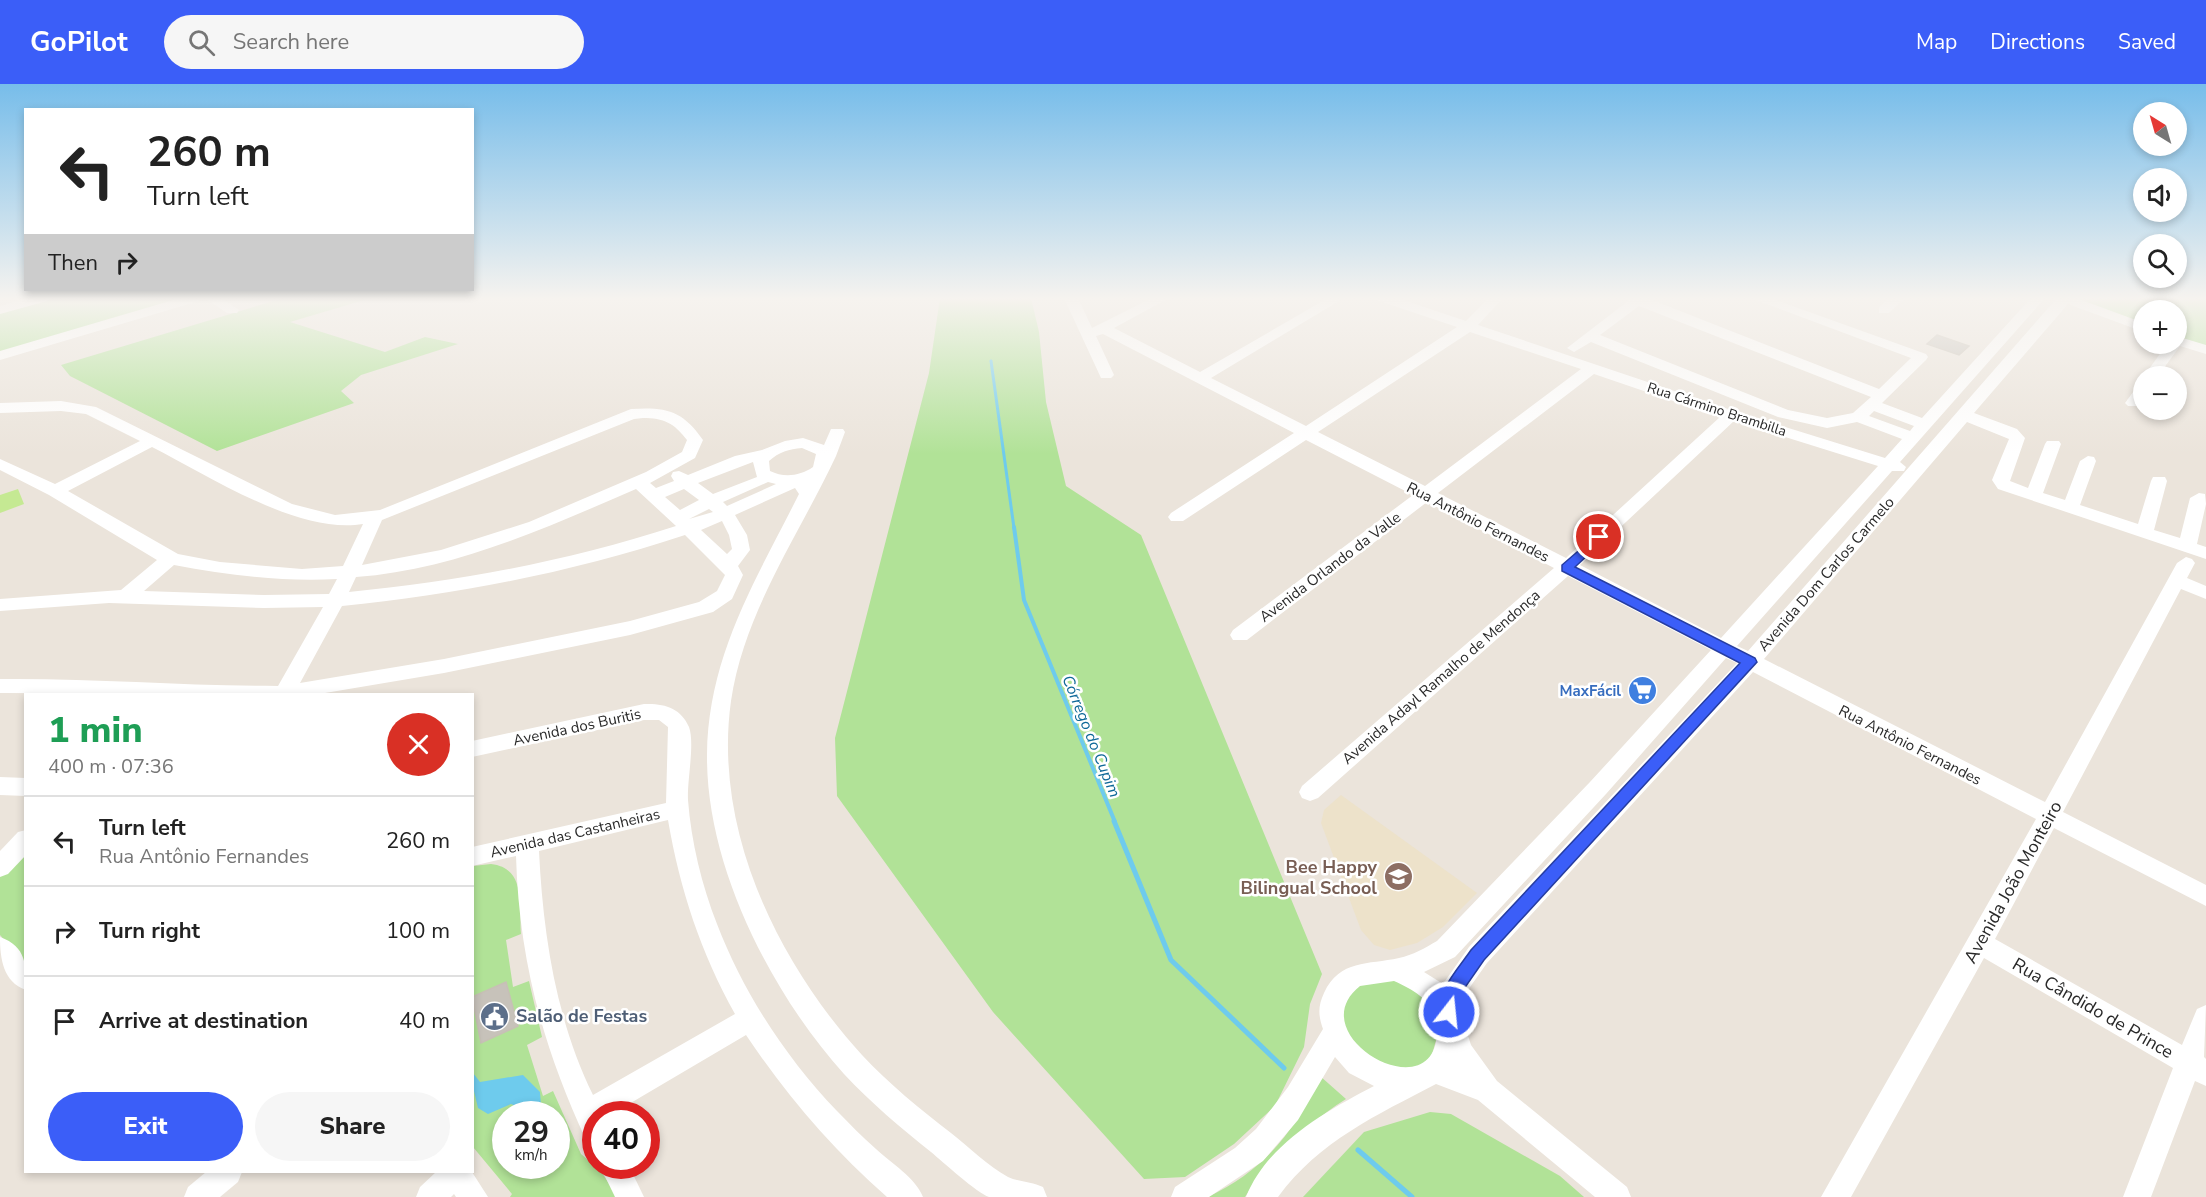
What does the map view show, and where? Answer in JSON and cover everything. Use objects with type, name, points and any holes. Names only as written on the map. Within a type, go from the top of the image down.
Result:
[{"type":"street","points":[[0,356],[20,350]]},
{"type":"street","points":[[1095,350],[1106,375]]},
{"type":"street","name":"Rua Antônio Fernandes","points":[[1145,350],[2206,897]]},
{"type":"street","points":[[1200,378],[1248,350]]},
{"type":"street","points":[[1177,517],[1433,350]]},
{"type":"street","name":"Rua Cármino Brambilla","points":[[1540,350],[1731,415],[1914,473]]},
{"type":"street","points":[[1625,350],[1784,414],[1827,423],[1870,407],[1921,357],[1901,350]]},
{"type":"street","points":[[1748,350],[1917,431]]},
{"type":"street","name":"Avenida Dom Carlos Carmelo","points":[[1451,1023],[1451,994],[1478,955],[1750,662],[2021,350]]},
{"type":"street","points":[[1989,352],[2012,360]]},
{"type":"street","name":"Avenida Dom Carlos Carmelo","points":[[1394,970],[1420,963],[1446,949],[1598,788],[1989,352]]},
{"type":"street","name":"Avenida Orlando da Valle","points":[[1240,635],[1593,368]]},
{"type":"street","points":[[0,408],[61,406],[90,410],[286,508],[317,520],[356,521],[375,517],[631,414],[659,412],[678,417],[695,440],[689,455],[667,467]]},
{"type":"street","name":"Avenida Adayl Ramalho de Mendonça","points":[[1310,792],[1566,568],[1731,415]]},
{"type":"street","points":[[1961,419],[2006,439],[2013,445],[2000,483],[2145,532],[2189,561],[2206,593]]},
{"type":"street","points":[[705,496],[730,476],[782,445],[812,445],[829,440],[837,432],[823,465],[803,487],[739,635],[724,691],[719,731],[718,779],[738,870],[759,924],[781,967],[810,1010],[853,1064],[936,1141],[1007,1193],[1033,1197]]},
{"type":"street","points":[[55,491],[154,440]]},
{"type":"street","points":[[2034,495],[2054,444]]},
{"type":"street","points":[[812,445],[824,453],[823,465]]},
{"type":"street","points":[[763,457],[762,472],[768,477]]},
{"type":"street","points":[[705,496],[741,459],[763,457]]},
{"type":"street","points":[[2071,507],[2088,461]]},
{"type":"street","points":[[0,464],[55,491],[171,558],[220,568],[302,575],[372,570],[444,555],[535,526],[665,506],[768,477],[803,487]]},
{"type":"street","points":[[667,467],[705,496],[739,533],[741,550],[728,565]]},
{"type":"street","points":[[665,506],[667,467]]},
{"type":"street","points":[[2145,532],[2159,481]]},
{"type":"street","points":[[0,605],[54,599],[125,597],[258,604],[336,600],[421,590],[586,560],[665,506],[705,496],[756,497],[803,487]]},
{"type":"street","name":"Avenida João Monteiro","points":[[1835,1197],[1980,943],[2189,561],[2199,498]]},
{"type":"street","points":[[0,686],[83,685],[187,693],[284,693],[444,666],[630,628],[706,607],[725,594],[734,576],[728,565],[708,544],[665,506]]},
{"type":"street","points":[[284,693],[336,600],[375,517]]},
{"type":"street","points":[[125,597],[171,558]]},
{"type":"street","points":[[1804,558],[1830,570]]},
{"type":"street","name":"Avenida dos Buritis","points":[[474,749],[657,710],[678,723],[678,809]]},
{"type":"street","points":[[0,786],[24,787]]},
{"type":"street","points":[[678,809],[684,852],[709,937],[749,1020],[776,1058],[840,1136],[909,1197]]},
{"type":"street","name":"Avenida das Castanheiras","points":[[474,857],[678,809]]},
{"type":"street","points":[[0,867],[24,841]]},
{"type":"street","points":[[527,845],[531,933],[538,971],[552,1025],[583,1101]]},
{"type":"street","name":"Rua Cândido de Prince","points":[[1980,943],[2198,1068]]},
{"type":"street","points":[[0,948],[9,954],[24,976]]},
{"type":"street","points":[[1487,1090],[1425,1075],[1390,1080],[1366,1071],[1346,1055],[1334,1034],[1331,1012],[1337,993],[1351,978],[1371,970],[1394,970],[1416,978],[1436,993],[1451,1023],[1461,1052],[1487,1090],[1617,1197]]},
{"type":"street","points":[[2137,1197],[2198,1068],[2206,1017]]},
{"type":"street","points":[[624,1101],[749,1020]]},
{"type":"street","points":[[1260,1197],[1279,1172],[1309,1141],[1355,1110],[1425,1075],[1449,1055],[1451,1023]]},
{"type":"street","points":[[1185,1197],[1220,1176],[1254,1150],[1278,1125],[1334,1034]]},
{"type":"street","points":[[198,1197],[227,1173]]},
{"type":"street","points":[[430,1197],[454,1173]]},
{"type":"street","points":[[456,1173],[474,1197]]},
{"type":"street","points":[[621,1179],[630,1197]]},
{"type":"shaded area","name":"Bee Happy Bilingual School","points":[[1341,795],[1477,893],[1443,927],[1417,943],[1390,950],[1374,945],[1361,930],[1321,823],[1324,810]]},
{"type":"green space","points":[[111,350],[378,350],[385,352],[390,350],[439,350],[361,375],[341,391],[354,403],[217,451],[70,376],[61,365]]},
{"type":"green space","points":[[932,350],[1041,350],[1046,402],[1066,486],[1141,535],[1322,974],[1310,1004],[1304,1047],[1275,1106],[1234,1144],[1185,1177],[1144,1179],[993,1012],[837,796],[835,738],[929,373]]},
{"type":"green space","points":[[18,489],[24,504],[0,513],[0,495]]},
{"type":"green space","points":[[24,847],[24,963],[0,935],[0,875]]},
{"type":"green space","points":[[491,864],[503,867],[516,881],[519,890],[521,934],[506,940],[513,987],[529,981],[542,1037],[527,1045],[543,1096],[553,1091],[557,1101],[492,1101],[492,1170],[474,1148],[474,866]]},
{"type":"green space","points":[[1390,978],[1407,985],[1420,994],[1441,1022],[1430,1062],[1405,1071],[1395,1072],[1377,1067],[1346,1047],[1338,1005],[1349,988]]},
{"type":"green space","points":[[1320,1076],[1346,1099],[1290,1143],[1245,1197],[1208,1197],[1246,1174],[1276,1147],[1300,1114]]},
{"type":"green space","points":[[1430,1112],[1451,1114],[1560,1176],[1584,1197],[1303,1197],[1364,1132]]},
{"type":"green space","points":[[570,1129],[582,1155],[582,1179],[606,1179],[618,1197],[510,1197],[512,1194],[500,1179],[570,1179]]},
{"type":"water","points":[[474,1074],[480,1082],[523,1075],[540,1092],[541,1101],[492,1101],[492,1112],[488,1114],[478,1108],[474,1091]]},
{"type":"building","points":[[1944,350],[1965,350],[1959,355]]},
{"type":"building","name":"Salão de Festas","points":[[506,982],[518,1026],[481,1043],[474,996]]},
{"type":"waterway","name":"Córrego do Cupim","points":[[991,361],[1014,528]]},
{"type":"waterway","name":"Córrego do Cupim","points":[[1014,527],[1024,600],[1115,822]]},
{"type":"waterway","name":"Córrego do Cupim","points":[[1114,821],[1171,960],[1284,1068]]},
{"type":"waterway","name":"Córrego do Cupim","points":[[1358,1150],[1412,1197]]},
{"type":"place","name":"MaxFácil","points":[[1642,691]]},
{"type":"place","name":"Bee Happy Bilingual School","points":[[1398,877]]},
{"type":"place","name":"Salão de Festas","points":[[495,1016]]},
{"type":"route","points":[[1449,1012],[1451,994],[1478,955],[1750,662],[1566,568],[1599,537]]}]
